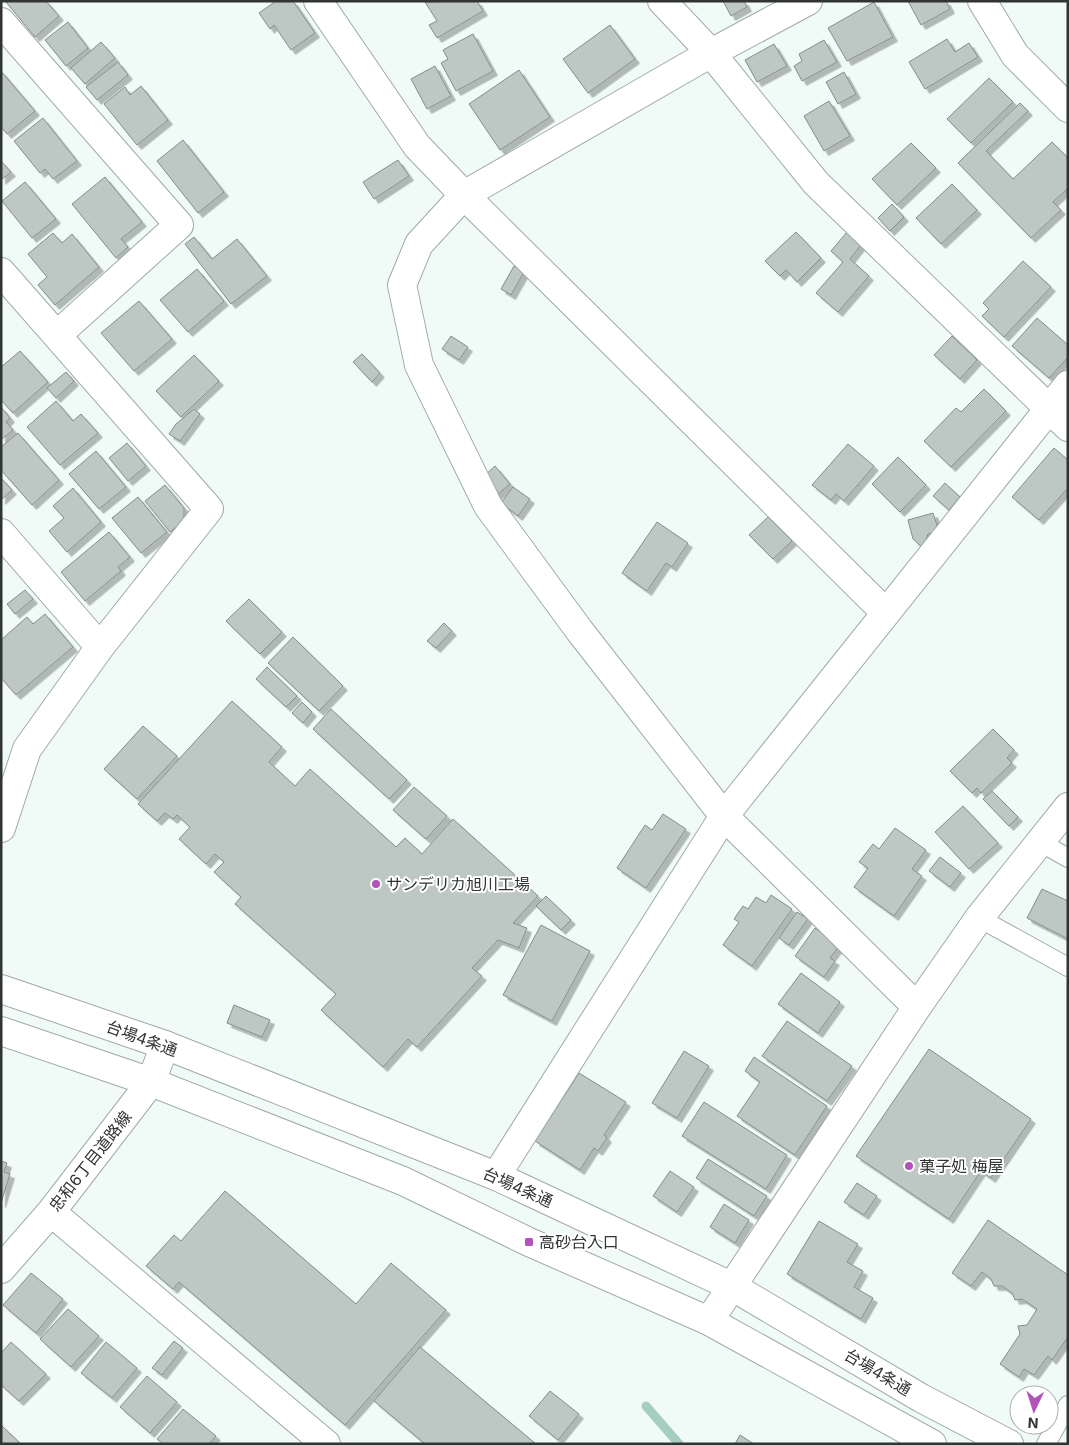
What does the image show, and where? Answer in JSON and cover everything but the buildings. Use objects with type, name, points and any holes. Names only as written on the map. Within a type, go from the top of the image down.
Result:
[{"type":"main road","points":[[318,1],[417,146],[464,195],[886,613]]},
{"type":"main road","points":[[662,1],[711,53],[816,183],[1059,417]]},
{"type":"main road","points":[[808,1],[711,53],[464,195],[419,244],[402,285],[419,365],[488,506],[579,630],[724,816],[917,1007]]},
{"type":"main road","points":[[982,1],[1015,55],[1068,108]]},
{"type":"main road","points":[[1,22],[178,225],[56,335]]},
{"type":"main road","points":[[1,272],[210,508],[100,647],[27,749],[1,828]]},
{"type":"main road","points":[[496,1176],[724,816],[886,613],[1059,417],[1068,385]]},
{"type":"main road","points":[[1,534],[100,647]]},
{"type":"main road","points":[[708,1322],[917,1007],[980,918],[1068,807]]},
{"type":"main road","name":"台場4条通","points":[[1,989],[165,1045],[496,1176],[733,1287],[921,1398],[1009,1444]]},
{"type":"main road","points":[[1,1031],[151,1082],[403,1182],[529,1242],[708,1322],[932,1444]]},
{"type":"main road","name":"忠和6丁目道路線","points":[[1,1269],[51,1212],[151,1082],[165,1045]]},
{"type":"main road","points":[[51,1212],[326,1444]]},
{"type":"lane","points":[[1040,842],[1068,858]]},
{"type":"lane","points":[[980,918],[1068,967]]},
{"type":"lane","points":[[1046,1444],[1068,1405]]},
{"type":"waterway","points":[[646,1406],[679,1444]]},
{"type":"place","name":"サンデリカ旭川工場","points":[[376,884]]},
{"type":"place","name":"菓子処 梅屋","points":[[909,1166]]},
{"type":"place","name":"高砂台入口","points":[[529,1242]]}]
